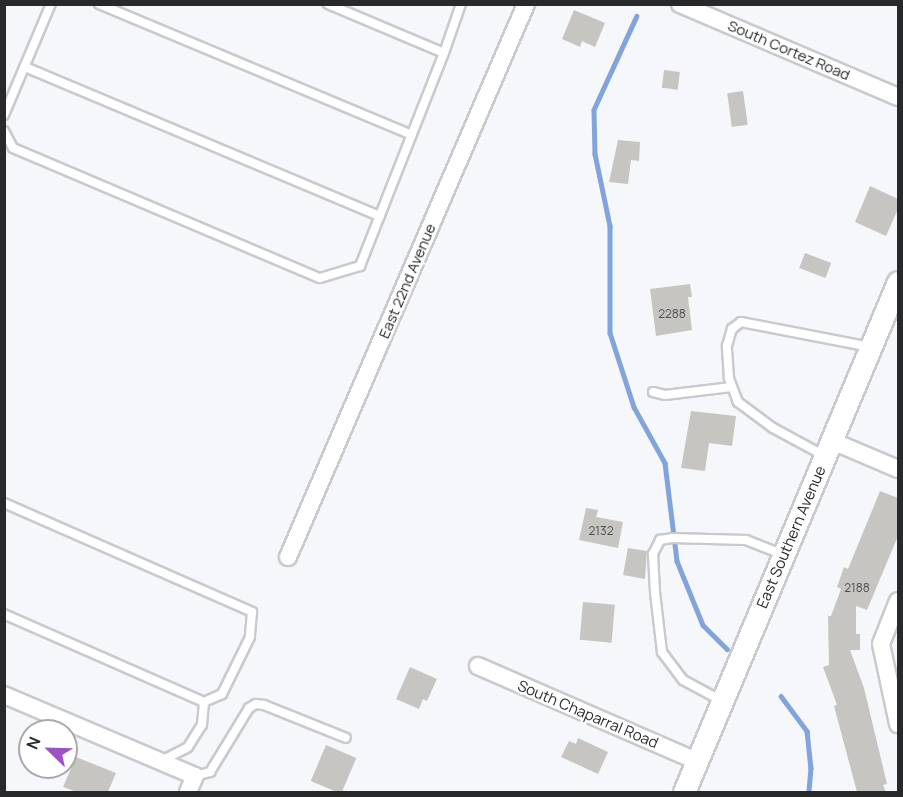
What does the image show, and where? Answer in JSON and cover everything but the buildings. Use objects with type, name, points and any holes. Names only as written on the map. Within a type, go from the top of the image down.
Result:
[{"type":"street","name":"East 22nd Avenue","points":[[288,557],[526,4]]},
{"type":"street","name":"South Cortez Road","points":[[680,4],[898,97]]},
{"type":"street","name":"East Southern Avenue","points":[[684,792],[898,282]]},
{"type":"street","points":[[829,449],[898,469]]},
{"type":"street","points":[[898,601],[881,644],[898,724]]},
{"type":"street","name":"South Chaparral Road","points":[[478,666],[698,761]]},
{"type":"street","points":[[4,695],[195,776],[188,792]]},
{"type":"lane","points":[[4,115],[51,4]]},
{"type":"lane","points":[[99,4],[412,135]]},
{"type":"lane","points":[[328,4],[444,53]]},
{"type":"lane","points":[[4,131],[13,148],[320,278],[360,266],[461,4]]},
{"type":"lane","points":[[25,67],[380,216]]},
{"type":"lane","points":[[829,449],[750,412],[738,402],[729,378],[727,346],[732,329],[741,322],[871,347]]},
{"type":"lane","points":[[653,392],[665,395],[732,387]]},
{"type":"lane","points":[[4,502],[252,612],[250,637],[222,694],[204,702],[4,614]]},
{"type":"lane","points":[[723,701],[683,680],[662,652],[654,592],[653,554],[660,540],[672,538],[746,540],[784,555]]},
{"type":"lane","points":[[161,762],[188,747],[202,725],[204,702]]},
{"type":"lane","points":[[195,776],[210,772],[249,708],[256,704],[264,705],[346,738]]},
{"type":"waterway","points":[[637,16],[594,110],[595,154],[610,226],[610,333],[634,407],[665,463],[677,561],[703,625],[727,649]]},
{"type":"waterway","points":[[781,696],[807,731],[811,768],[809,792]]}]
